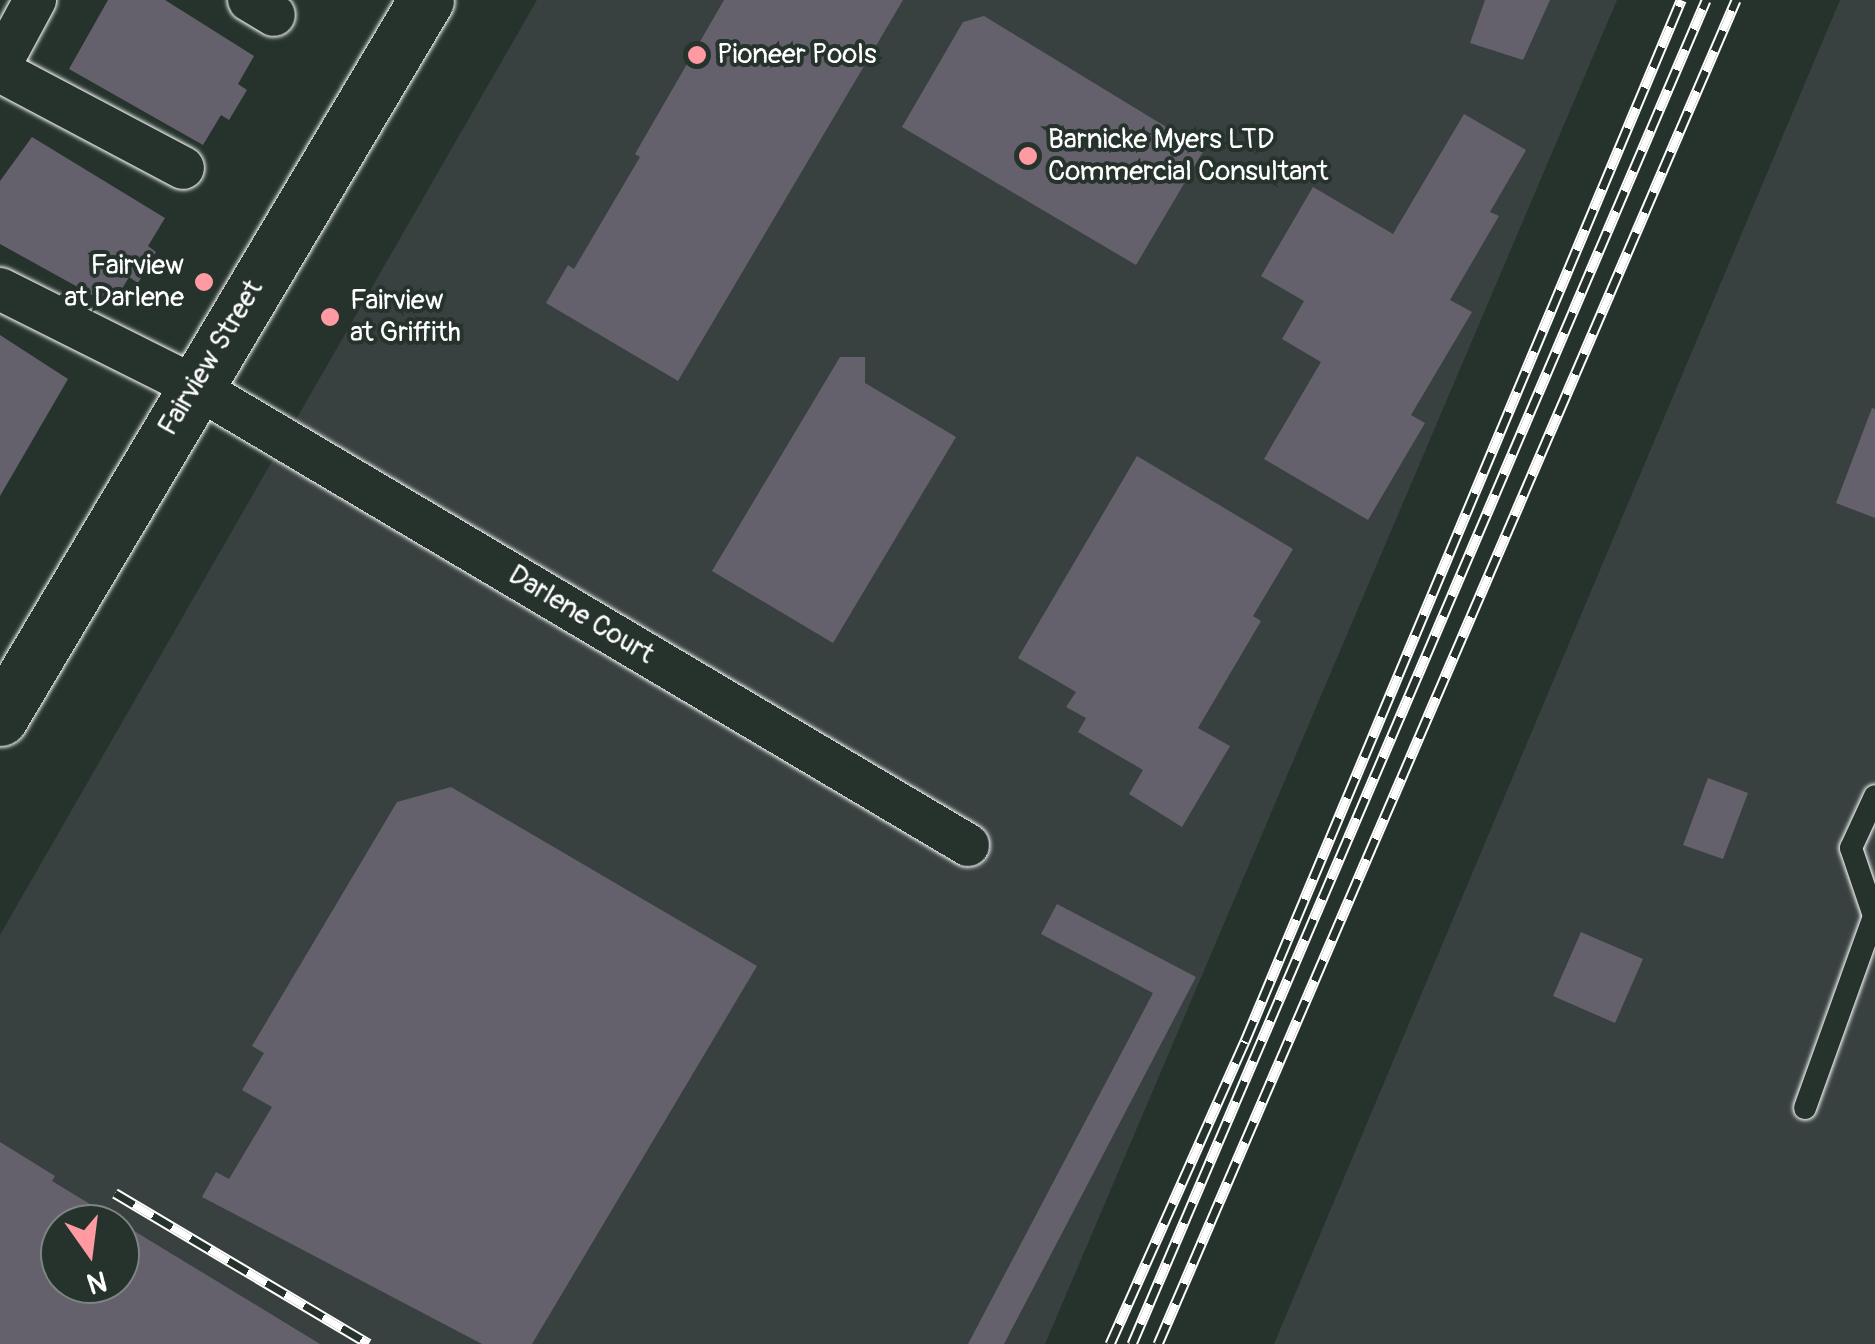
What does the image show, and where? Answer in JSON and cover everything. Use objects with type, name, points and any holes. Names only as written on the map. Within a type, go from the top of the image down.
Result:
[{"type":"main road","name":"Fairview Street","points":[[2,710],[426,0]]},
{"type":"street","points":[[36,0],[0,68],[182,168]]},
{"type":"street","name":"Darlene Court","points":[[0,289],[194,386],[968,845]]},
{"type":"lane","points":[[1805,1108],[1874,916],[1852,848],[1875,796]]},
{"type":"shaded area","points":[[537,0],[1617,0],[1045,1344],[0,1344],[0,935]]},
{"type":"shaded area","points":[[1840,0],[1875,0],[1875,1344],[1274,1344]]},
{"type":"building","points":[[108,0],[165,0],[254,56],[238,84],[247,90],[229,120],[221,115],[203,145],[69,69]]},
{"type":"building","points":[[724,0],[903,0],[678,381],[546,303],[568,265],[574,269],[640,157],[635,154]]},
{"type":"building","points":[[1485,0],[1550,0],[1523,60],[1470,43]]},
{"type":"building","points":[[984,16],[1204,150],[1136,265],[902,127],[963,22]]},
{"type":"building","points":[[1464,114],[1526,150],[1490,212],[1499,216],[1450,300],[1472,312],[1411,415],[1425,423],[1368,520],[1264,459],[1321,362],[1282,339],[1304,301],[1261,276],[1313,187],[1393,234]]},
{"type":"building","points":[[32,137],[165,218],[148,246],[156,252],[138,283],[129,277],[112,306],[0,244],[0,181]]},
{"type":"building","points":[[0,335],[68,379],[0,496]]},
{"type":"building","points":[[840,357],[865,357],[865,383],[956,437],[833,643],[712,571]]},
{"type":"building","points":[[1872,408],[1875,409],[1875,518],[1836,503]]},
{"type":"building","points":[[1137,456],[1293,549],[1253,616],[1261,621],[1198,728],[1230,746],[1182,827],[1129,794],[1143,770],[1078,732],[1086,718],[1066,707],[1076,692],[1018,658]]},
{"type":"building","points":[[1708,778],[1748,793],[1723,859],[1683,845]]},
{"type":"building","points":[[451,787],[757,966],[532,1344],[482,1344],[202,1197],[216,1172],[229,1179],[272,1107],[242,1090],[264,1053],[252,1046],[397,802]]},
{"type":"building","points":[[1057,904],[1196,977],[1004,1344],[968,1344],[1153,993],[1041,934]]},
{"type":"building","points":[[1581,932],[1643,959],[1615,1023],[1553,996]]},
{"type":"building","points":[[0,1142],[55,1176],[52,1181],[90,1204],[40,1204],[40,1304],[140,1304],[140,1235],[320,1344],[0,1344]]},
{"type":"railway","points":[[1110,1344],[1245,1041],[1681,0]]},
{"type":"railway","points":[[1132,1344],[1706,0]]},
{"type":"railway","points":[[1158,1344],[1736,0]]},
{"type":"railway","points":[[115,1193],[369,1344]]},
{"type":"place","name":"Pioneer Pools","points":[[697,55]]},
{"type":"place","name":"Barnicke Myers LTD Commercial Consultant","points":[[1028,156]]},
{"type":"place","name":"Fairview at Darlene","points":[[204,282]]},
{"type":"place","name":"Fairview at Griffith","points":[[330,317]]}]
